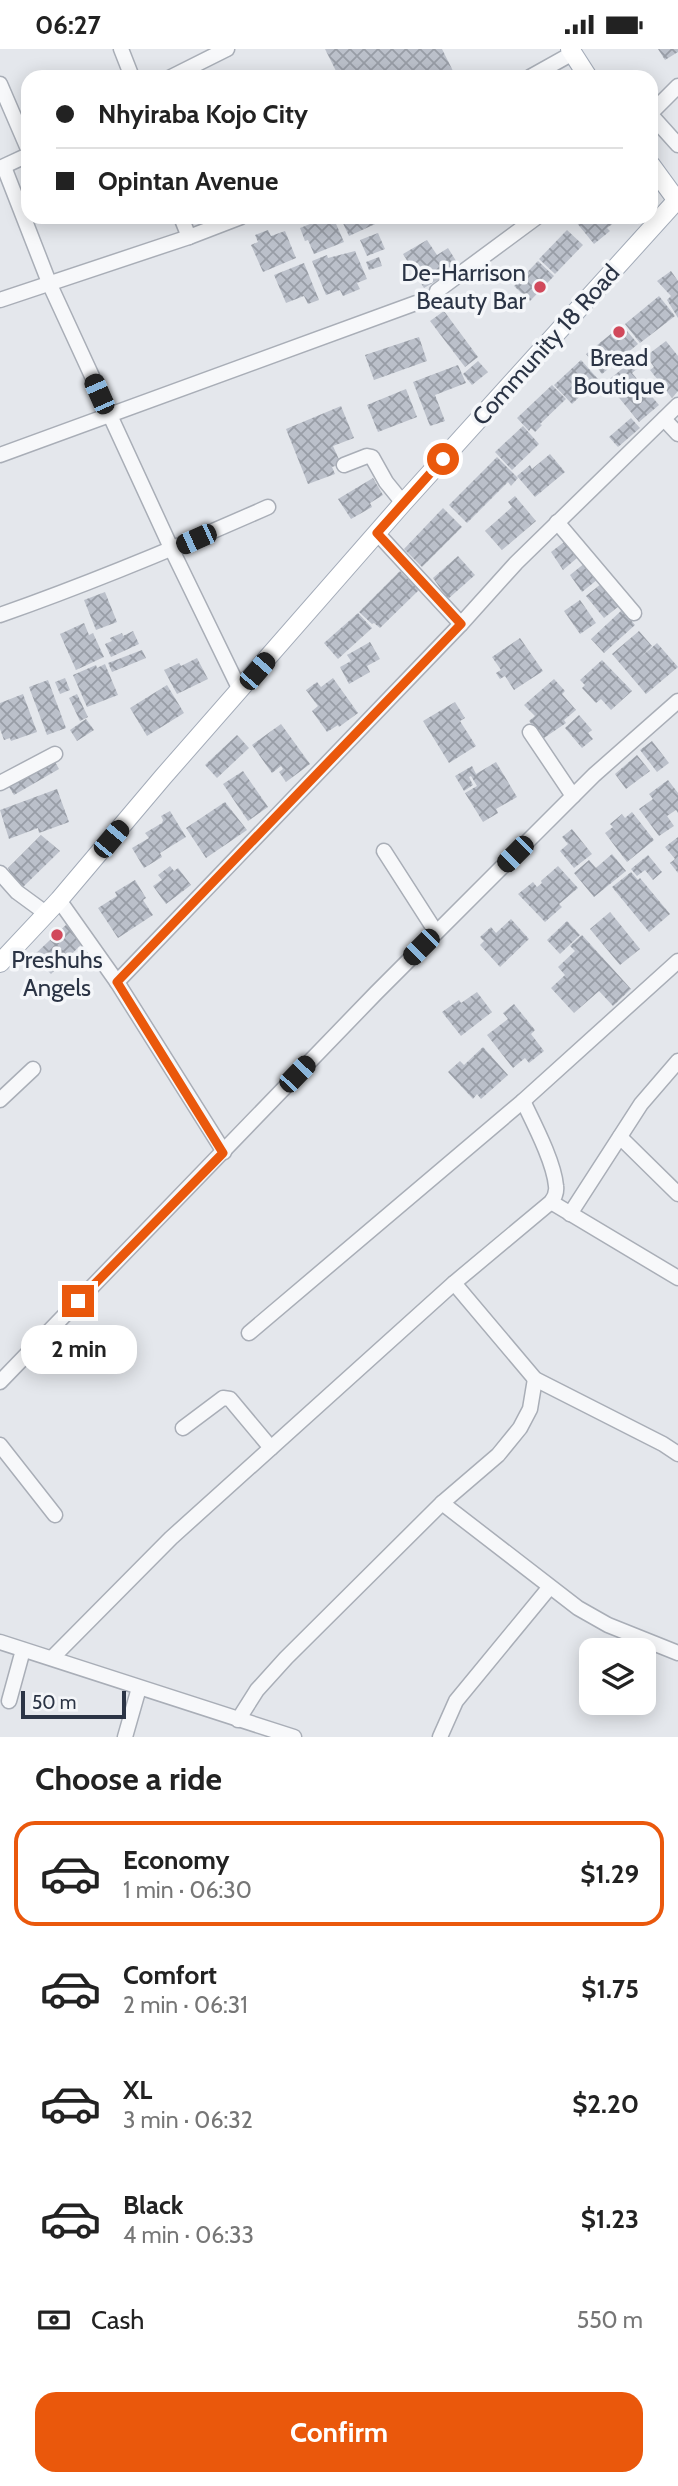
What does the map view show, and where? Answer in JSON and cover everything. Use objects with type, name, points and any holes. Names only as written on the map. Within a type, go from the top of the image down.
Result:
[{"type":"main road","points":[[571,51],[583,70]]},
{"type":"main road","points":[[658,175],[677,201]]},
{"type":"main road","name":"Community 18 Road","points":[[658,222],[677,201]]},
{"type":"main road","name":"Community 18 Road","points":[[0,963],[53,907],[403,503],[656,224]]},
{"type":"street","points":[[121,49],[129,70]]},
{"type":"street","points":[[185,70],[227,49]]},
{"type":"street","points":[[541,70],[571,51]]},
{"type":"street","points":[[0,84],[21,133]]},
{"type":"street","points":[[658,107],[678,86]]},
{"type":"street","points":[[658,122],[678,145]]},
{"type":"street","points":[[21,158],[2,168],[21,214]]},
{"type":"street","points":[[25,224],[109,416],[240,690]]},
{"type":"street","points":[[184,224],[189,237]]},
{"type":"street","points":[[0,300],[223,224]]},
{"type":"street","points":[[438,291],[528,224]]},
{"type":"street","points":[[0,455],[416,303]]},
{"type":"street","points":[[117,982],[557,521],[678,405]]},
{"type":"street","points":[[664,419],[678,434]]},
{"type":"street","points":[[344,465],[367,456],[372,457],[386,482],[403,503]]},
{"type":"street","points":[[0,615],[88,584],[268,507]]},
{"type":"street","points":[[557,521],[634,613]]},
{"type":"street","points":[[377,533],[461,624]]},
{"type":"street","points":[[0,1382],[436,932],[573,796],[678,701]]},
{"type":"street","points":[[530,731],[573,796]]},
{"type":"street","points":[[0,783],[55,754]]},
{"type":"street","points":[[384,851],[436,932]]},
{"type":"street","points":[[0,873],[17,892],[53,907],[117,982],[223,1153]]},
{"type":"street","points":[[249,1333],[523,1101],[678,961]]},
{"type":"street","points":[[570,1214],[641,1104],[678,1061]]},
{"type":"street","points":[[0,1100],[33,1069]]},
{"type":"street","points":[[52,1657],[171,1538],[454,1283],[551,1202],[556,1195],[556,1185],[523,1101]]},
{"type":"street","points":[[620,1137],[677,1192]]},
{"type":"street","points":[[551,1202],[678,1278]]},
{"type":"street","points":[[454,1283],[536,1379],[678,1454]]},
{"type":"street","points":[[238,1720],[257,1690],[286,1658],[442,1503],[498,1455],[520,1428],[533,1398],[536,1379]]},
{"type":"street","points":[[183,1428],[223,1398],[230,1399],[271,1448]]},
{"type":"street","points":[[0,1445],[55,1515]]},
{"type":"street","points":[[442,1503],[578,1608],[608,1625],[678,1653]]},
{"type":"street","points":[[440,1737],[456,1701],[549,1588]]},
{"type":"street","points":[[0,1642],[294,1737]]},
{"type":"street","points":[[9,1702],[23,1650]]},
{"type":"street","points":[[124,1737],[139,1688]]},
{"type":"building","points":[[325,49],[442,49],[452,70],[336,70]]},
{"type":"building","points":[[658,49],[678,49],[678,52],[665,60]]},
{"type":"building","points":[[310,224],[336,224],[344,242],[314,254],[300,228]]},
{"type":"building","points":[[343,224],[375,224],[349,236]]},
{"type":"building","points":[[578,224],[612,224],[607,228],[610,231],[594,244]]},
{"type":"building","points":[[268,230],[271,236],[285,231],[296,258],[263,272],[251,245],[258,242],[255,235]]},
{"type":"building","points":[[567,230],[583,245],[555,274],[539,259]]},
{"type":"building","points":[[378,233],[385,249],[367,256],[360,240]]},
{"type":"building","points":[[427,240],[437,255],[448,248],[458,264],[446,271],[448,274],[424,288],[403,254]]},
{"type":"building","points":[[355,251],[367,279],[357,283],[360,289],[343,296],[340,290],[326,295],[312,261],[327,255],[328,258]]},
{"type":"building","points":[[379,257],[382,266],[369,270],[366,262]]},
{"type":"building","points":[[538,261],[554,276],[530,301],[514,286]]},
{"type":"building","points":[[304,263],[319,300],[308,304],[304,296],[286,303],[274,275]]},
{"type":"building","points":[[671,271],[678,281],[678,318],[667,300],[671,296],[657,281]]},
{"type":"building","points":[[659,296],[675,316],[640,343],[625,324]]},
{"type":"building","points":[[444,311],[478,357],[465,367],[430,321]]},
{"type":"building","points":[[622,325],[638,344],[602,374],[586,354]]},
{"type":"building","points":[[419,337],[427,361],[374,380],[365,355]]},
{"type":"building","points":[[666,341],[678,356],[678,391],[672,398],[650,370],[654,367],[646,356]]},
{"type":"building","points":[[638,356],[644,363],[632,373],[659,405],[639,422],[606,382]]},
{"type":"building","points":[[581,360],[598,379],[572,404],[554,385]]},
{"type":"building","points":[[478,361],[488,372],[472,385],[463,374]]},
{"type":"building","points":[[458,365],[466,383],[435,395],[445,421],[430,426],[413,382]]},
{"type":"building","points":[[552,385],[566,399],[535,432],[531,428],[529,431],[517,418]]},
{"type":"building","points":[[406,389],[417,417],[378,432],[367,405]]},
{"type":"building","points":[[341,406],[354,438],[333,446],[341,464],[332,467],[335,474],[308,484],[286,429]]},
{"type":"building","points":[[631,418],[640,428],[618,447],[609,437]]},
{"type":"building","points":[[523,426],[539,444],[512,470],[495,452]]},
{"type":"building","points":[[550,454],[565,472],[535,497],[517,476],[530,465],[532,469]]},
{"type":"building","points":[[497,457],[518,478],[511,486],[508,482],[467,523],[449,505]]},
{"type":"building","points":[[373,478],[383,495],[370,503],[372,507],[351,519],[338,499]]},
{"type":"building","points":[[515,496],[536,521],[502,550],[485,531],[512,507],[508,502]]},
{"type":"building","points":[[443,508],[462,527],[422,567],[404,549]]},
{"type":"building","points":[[564,542],[577,558],[563,570],[551,552]]},
{"type":"building","points":[[458,556],[475,575],[448,599],[433,578]]},
{"type":"building","points":[[585,563],[598,579],[582,592],[570,575]]},
{"type":"building","points":[[400,571],[419,590],[380,628],[359,612]]},
{"type":"building","points":[[601,584],[619,606],[604,618],[586,596]]},
{"type":"building","points":[[105,592],[117,622],[96,630],[84,600]]},
{"type":"building","points":[[580,600],[596,623],[580,634],[564,611]]},
{"type":"building","points":[[622,610],[635,625],[604,653],[591,639]]},
{"type":"building","points":[[358,613],[372,628],[338,659],[324,643]]},
{"type":"building","points":[[84,623],[89,635],[93,633],[104,657],[76,670],[60,634]]},
{"type":"building","points":[[133,631],[139,644],[111,657],[105,644],[112,641],[110,638]]},
{"type":"building","points":[[639,631],[652,646],[641,657],[657,643],[678,667],[646,694],[612,654]]},
{"type":"building","points":[[520,638],[543,671],[514,690],[505,676],[500,679],[496,673],[501,670],[492,657]]},
{"type":"building","points":[[370,642],[380,659],[367,666],[370,672],[349,684],[340,667],[351,661],[347,655]]},
{"type":"building","points":[[142,650],[146,658],[112,672],[108,663]]},
{"type":"building","points":[[197,658],[208,679],[177,694],[164,670]]},
{"type":"building","points":[[602,660],[632,691],[611,710],[601,699],[596,703],[582,688],[585,685],[580,680]]},
{"type":"building","points":[[105,664],[118,695],[87,707],[73,675]]},
{"type":"building","points":[[65,678],[70,690],[60,694],[55,682]]},
{"type":"building","points":[[333,678],[358,713],[327,732],[312,711],[318,706],[306,690],[317,682],[321,687]]},
{"type":"building","points":[[554,679],[565,691],[562,694],[576,710],[564,720],[566,723],[544,738],[529,721],[535,716],[524,705]]},
{"type":"building","points":[[48,680],[66,728],[47,735],[29,687]]},
{"type":"building","points":[[167,685],[184,713],[147,736],[130,708]]},
{"type":"building","points":[[23,694],[37,732],[11,741],[10,738],[4,740],[0,729],[0,703]]},
{"type":"building","points":[[77,694],[88,717],[80,721],[69,698]]},
{"type":"building","points":[[455,702],[465,718],[460,721],[476,746],[449,763],[423,721]]},
{"type":"building","points":[[579,715],[592,730],[588,733],[593,739],[582,748],[565,728]]},
{"type":"building","points":[[86,719],[94,730],[77,741],[70,730]]},
{"type":"building","points":[[281,724],[310,764],[286,782],[279,772],[283,769],[281,766],[272,773],[252,745]]},
{"type":"building","points":[[237,735],[249,748],[217,778],[205,765]]},
{"type":"building","points":[[652,741],[669,763],[657,772],[640,750]]},
{"type":"building","points":[[637,755],[650,771],[626,789],[615,774]]},
{"type":"building","points":[[54,760],[59,769],[14,795],[9,787]]},
{"type":"building","points":[[496,762],[517,797],[496,809],[498,813],[483,822],[465,793],[477,786],[471,776],[469,777],[473,785],[464,791],[455,776],[472,766],[476,774]]},
{"type":"building","points":[[243,771],[268,807],[248,821],[223,784]]},
{"type":"building","points":[[668,780],[678,793],[678,813],[676,810],[667,816],[674,826],[659,836],[639,809],[653,799],[649,794]]},
{"type":"building","points":[[57,789],[69,822],[39,833],[38,828],[9,839],[0,810]]},
{"type":"building","points":[[225,802],[247,830],[206,858],[186,828]]},
{"type":"building","points":[[170,811],[186,837],[160,853],[162,857],[144,868],[132,848],[149,838],[145,833],[162,823],[161,816]]},
{"type":"building","points":[[632,812],[654,840],[627,862],[605,833],[613,827],[610,824],[622,814],[625,818]]},
{"type":"building","points":[[572,829],[592,854],[574,868],[560,851],[568,844],[562,837]]},
{"type":"building","points":[[41,835],[60,851],[22,888],[8,868]]},
{"type":"building","points":[[678,837],[678,873],[670,863],[675,859],[665,847]]},
{"type":"building","points":[[612,854],[626,871],[594,897],[574,873],[589,860],[596,868]]},
{"type":"building","points":[[648,855],[662,872],[653,880],[645,870],[637,876],[631,869]]},
{"type":"building","points":[[170,866],[174,871],[178,868],[191,885],[166,904],[153,886],[162,880],[158,875]]},
{"type":"building","points":[[558,866],[578,888],[559,904],[562,907],[545,922],[518,894],[533,882],[537,887]]},
{"type":"building","points":[[631,872],[638,880],[640,878],[670,914],[649,932],[612,887]]},
{"type":"building","points":[[135,880],[153,915],[118,938],[98,908],[117,896],[115,892]]},
{"type":"building","points":[[610,912],[640,949],[620,965],[590,929]]},
{"type":"building","points":[[511,919],[529,939],[500,967],[480,945],[484,941],[480,937],[491,927],[496,933]]},
{"type":"building","points":[[567,921],[580,935],[560,954],[547,940]]},
{"type":"building","points":[[68,923],[85,941],[51,974],[33,956]]},
{"type":"building","points":[[582,935],[631,989],[613,1006],[599,991],[574,1013],[551,988],[565,975],[558,967],[575,951],[570,946]]},
{"type":"building","points":[[477,992],[492,1012],[461,1036],[442,1012]]},
{"type":"building","points":[[514,1004],[535,1030],[531,1034],[544,1051],[529,1063],[525,1058],[513,1068],[487,1035],[508,1019],[503,1013]]},
{"type":"building","points":[[483,1047],[508,1075],[481,1099],[477,1094],[473,1099],[448,1072],[460,1061],[464,1065]]},
{"type":"place","name":"De-Harrison Beauty Bar","points":[[540,287]]},
{"type":"place","name":"Bread Boutique","points":[[619,332]]},
{"type":"place","name":"Preshuhs Angels","points":[[57,935]]},
{"type":"route","points":[[78,1301],[223,1153],[117,982],[461,624],[377,533],[443,459]]}]
